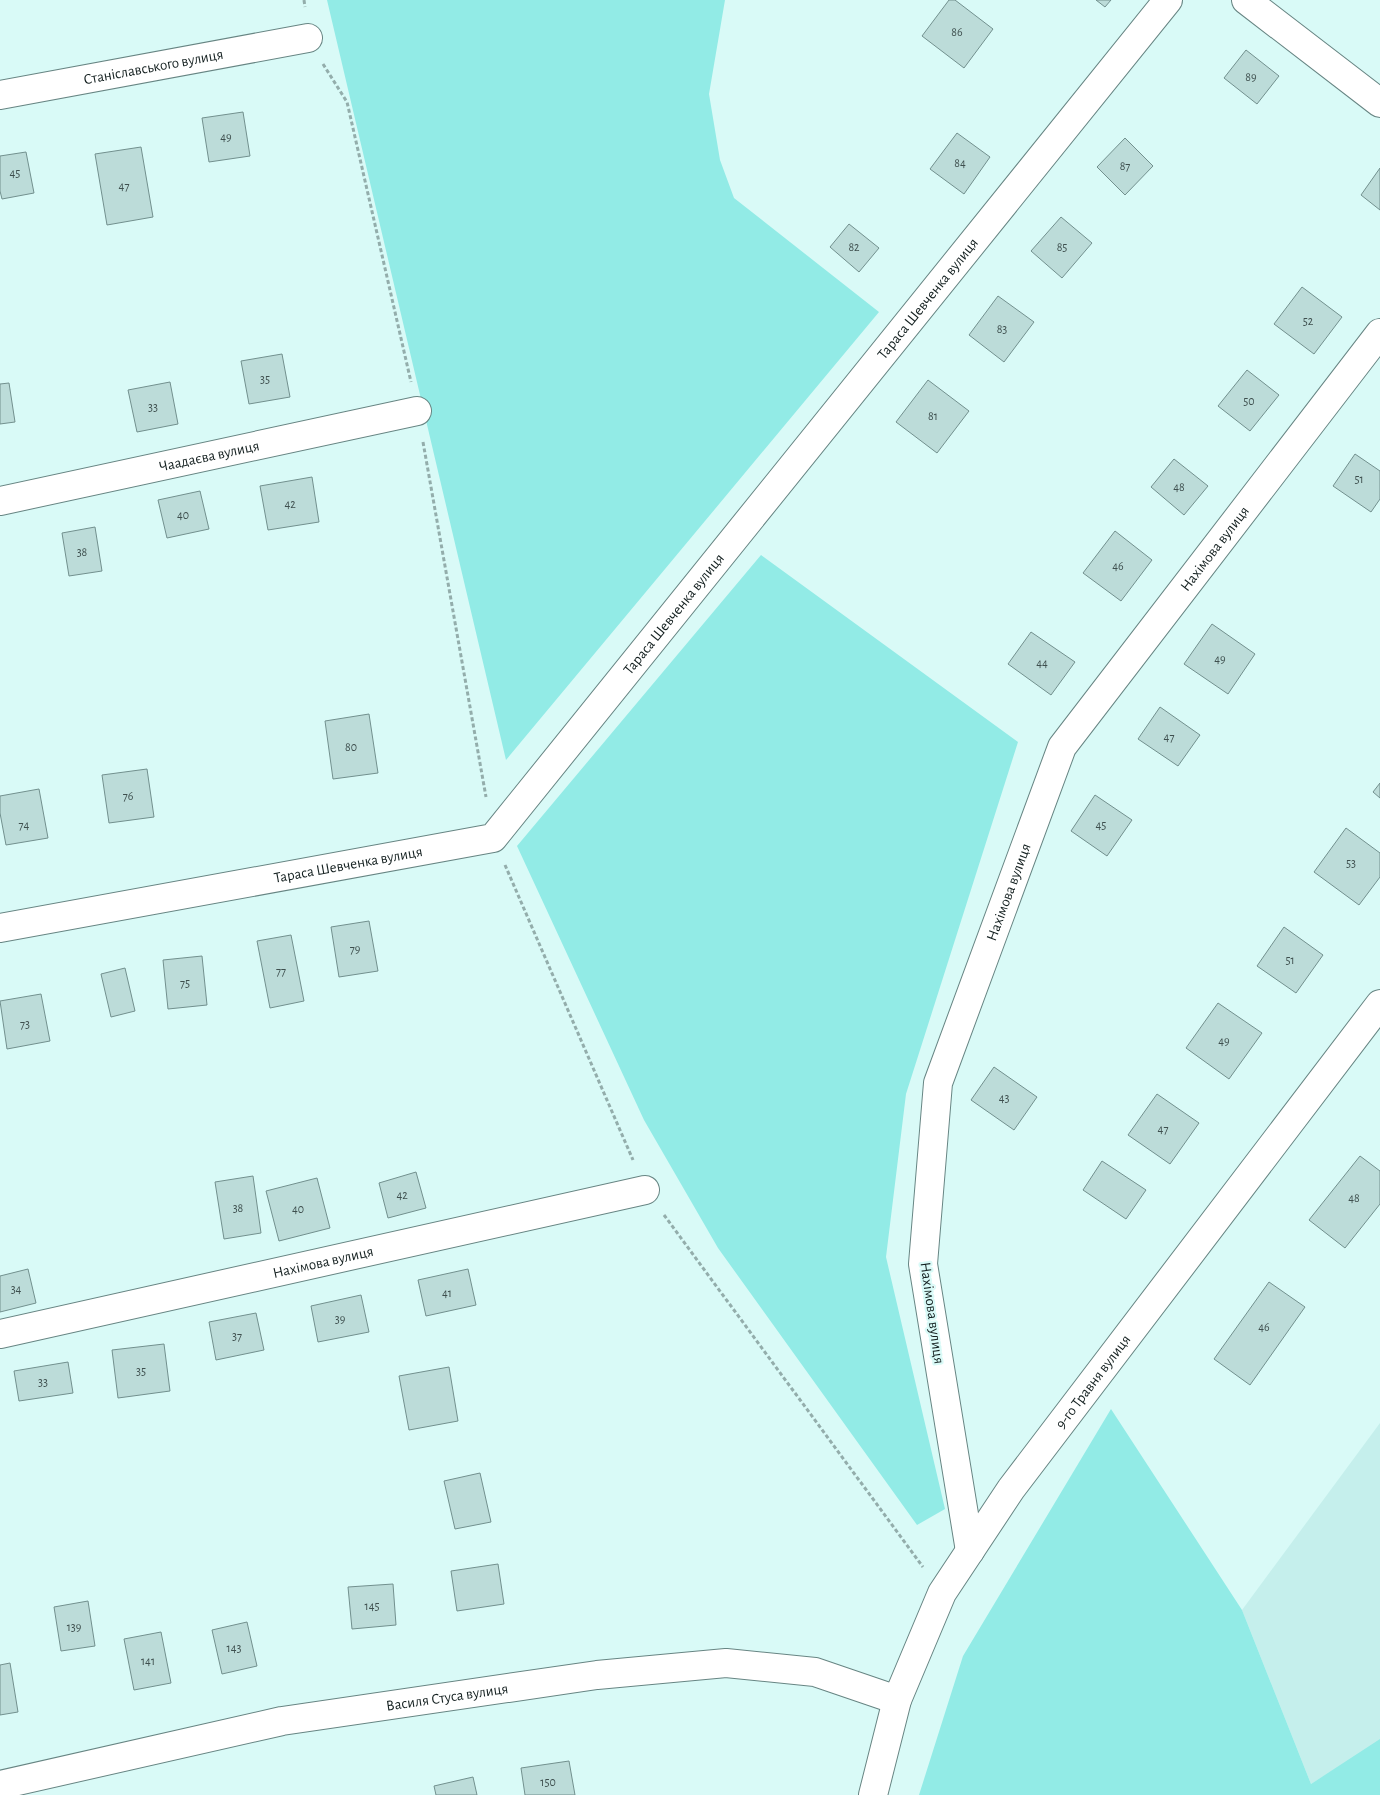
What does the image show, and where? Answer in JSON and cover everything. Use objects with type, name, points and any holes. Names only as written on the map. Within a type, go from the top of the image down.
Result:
[{"type":"street","name":"Тараса Шевченка вулиця","points":[[0,928],[493,838],[1168,0]]},
{"type":"street","points":[[1246,0],[1380,103]]},
{"type":"street","name":"Станіславського вулиця","points":[[0,96],[308,38]]},
{"type":"street","name":"Нахімова вулиця","points":[[970,1551],[923,1264],[938,1083],[1062,747],[1380,333]]},
{"type":"street","name":"Чаадаєва вулиця","points":[[0,501],[417,411]]},
{"type":"street","name":"9-го Травня вулиця","points":[[873,1795],[897,1700],[942,1593],[1011,1489],[1380,1004]]},
{"type":"street","name":"Нахімова вулиця","points":[[0,1334],[646,1190]]},
{"type":"street","name":"Василя Стуса вулиця","points":[[0,1785],[282,1721],[597,1675],[726,1663],[815,1672],[897,1700]]},
{"type":"path","points":[[493,838],[646,1190],[942,1593]]},
{"type":"shaded area","points":[[327,0],[725,0],[709,94],[720,160],[734,198],[879,312],[506,760]]},
{"type":"shaded area","points":[[761,555],[1018,742],[906,1094],[886,1257],[945,1509],[917,1525],[718,1248],[644,1120],[517,846]]},
{"type":"shaded area","points":[[1111,1409],[1242,1610],[1311,1784],[1380,1739],[1380,1795],[919,1795],[963,1656]]},
{"type":"shaded area","points":[[1380,1423],[1380,1741],[1311,1784],[1242,1610]]},
{"type":"building","points":[[949,0],[955,0],[993,29],[964,68],[922,36]]},
{"type":"building","points":[[1096,0],[1111,0],[1105,7]]},
{"type":"building","points":[[1246,50],[1279,76],[1257,104],[1224,78]]},
{"type":"building","points":[[243,112],[250,156],[209,162],[202,118]]},
{"type":"building","points":[[957,133],[990,157],[964,194],[930,169]]},
{"type":"building","points":[[1125,138],[1153,166],[1125,195],[1097,167]]},
{"type":"building","points":[[141,147],[153,217],[107,225],[95,154]]},
{"type":"building","points":[[26,152],[34,193],[2,199],[0,191],[0,156]]},
{"type":"building","points":[[1380,168],[1380,210],[1361,195]]},
{"type":"building","points":[[1061,217],[1092,243],[1062,278],[1031,251]]},
{"type":"building","points":[[849,224],[879,248],[859,272],[830,247]]},
{"type":"building","points":[[1302,287],[1342,317],[1314,354],[1274,324]]},
{"type":"building","points":[[998,296],[1034,322],[1004,362],[969,335]]},
{"type":"building","points":[[282,354],[290,397],[249,404],[241,361]]},
{"type":"building","points":[[1247,370],[1279,395],[1250,431],[1218,406]]},
{"type":"building","points":[[928,380],[969,411],[937,453],[896,422]]},
{"type":"building","points":[[170,382],[178,424],[137,432],[128,390]]},
{"type":"building","points":[[9,383],[15,422],[0,424],[0,384]]},
{"type":"building","points":[[1355,454],[1380,471],[1380,499],[1371,512],[1333,486]]},
{"type":"building","points":[[1174,459],[1208,486],[1184,515],[1151,487]]},
{"type":"building","points":[[312,477],[319,522],[268,530],[260,486]]},
{"type":"building","points":[[200,491],[209,529],[167,538],[158,500]]},
{"type":"building","points":[[95,527],[102,571],[69,576],[62,533]]},
{"type":"building","points":[[1115,531],[1152,560],[1121,601],[1083,573]]},
{"type":"building","points":[[1212,624],[1255,654],[1228,694],[1184,664]]},
{"type":"building","points":[[1031,632],[1075,662],[1051,695],[1008,664]]},
{"type":"building","points":[[1160,707],[1200,735],[1178,766],[1138,739]]},
{"type":"building","points":[[369,714],[378,773],[333,779],[325,721]]},
{"type":"building","points":[[147,769],[154,817],[109,823],[102,775]]},
{"type":"building","points":[[1380,783],[1380,798],[1373,792]]},
{"type":"building","points":[[39,789],[48,838],[6,845],[0,813],[0,796]]},
{"type":"building","points":[[1095,795],[1132,820],[1107,856],[1071,831]]},
{"type":"building","points":[[1346,828],[1380,853],[1380,877],[1359,905],[1314,872]]},
{"type":"building","points":[[369,921],[378,971],[339,977],[331,927]]},
{"type":"building","points":[[1284,927],[1323,955],[1296,993],[1257,966]]},
{"type":"building","points":[[291,935],[304,1001],[270,1008],[257,941]]},
{"type":"building","points":[[202,956],[207,1005],[168,1009],[163,960]]},
{"type":"building","points":[[125,968],[135,1011],[111,1017],[101,974]]},
{"type":"building","points":[[41,994],[50,1041],[7,1049],[0,1001]]},
{"type":"building","points":[[1218,1003],[1262,1033],[1229,1079],[1186,1048]]},
{"type":"building","points":[[994,1067],[1037,1097],[1014,1130],[971,1100]]},
{"type":"building","points":[[1157,1094],[1199,1123],[1170,1164],[1128,1135]]},
{"type":"building","points":[[1360,1156],[1380,1171],[1380,1204],[1345,1248],[1309,1220]]},
{"type":"building","points":[[1102,1161],[1146,1190],[1126,1219],[1083,1190]]},
{"type":"building","points":[[416,1172],[426,1208],[388,1218],[379,1183]]},
{"type":"building","points":[[253,1176],[261,1233],[224,1239],[215,1182]]},
{"type":"building","points":[[317,1178],[330,1228],[279,1241],[266,1191]]},
{"type":"building","points":[[28,1269],[36,1303],[0,1312],[0,1276]]},
{"type":"building","points":[[468,1269],[476,1305],[426,1316],[418,1280]]},
{"type":"building","points":[[1269,1282],[1305,1307],[1250,1385],[1214,1359]]},
{"type":"building","points":[[361,1295],[369,1332],[318,1342],[311,1306]]},
{"type":"building","points":[[256,1313],[264,1350],[216,1360],[209,1322]]},
{"type":"building","points":[[164,1344],[170,1391],[118,1398],[112,1350]]},
{"type":"building","points":[[68,1362],[73,1393],[19,1401],[14,1371]]},
{"type":"building","points":[[449,1367],[458,1421],[409,1430],[399,1376]]},
{"type":"building","points":[[480,1473],[491,1522],[455,1529],[444,1481]]},
{"type":"building","points":[[498,1564],[504,1604],[457,1611],[451,1571]]},
{"type":"building","points":[[393,1584],[396,1625],[352,1629],[348,1587]]},
{"type":"building","points":[[88,1601],[95,1646],[61,1651],[54,1607]]},
{"type":"building","points":[[247,1622],[257,1666],[222,1674],[212,1630]]},
{"type":"building","points":[[161,1632],[171,1683],[134,1690],[124,1639]]},
{"type":"building","points":[[10,1663],[18,1712],[0,1715],[0,1665]]},
{"type":"building","points":[[569,1761],[575,1795],[525,1795],[521,1768]]},
{"type":"building","points":[[473,1777],[477,1795],[436,1795],[434,1786]]}]
